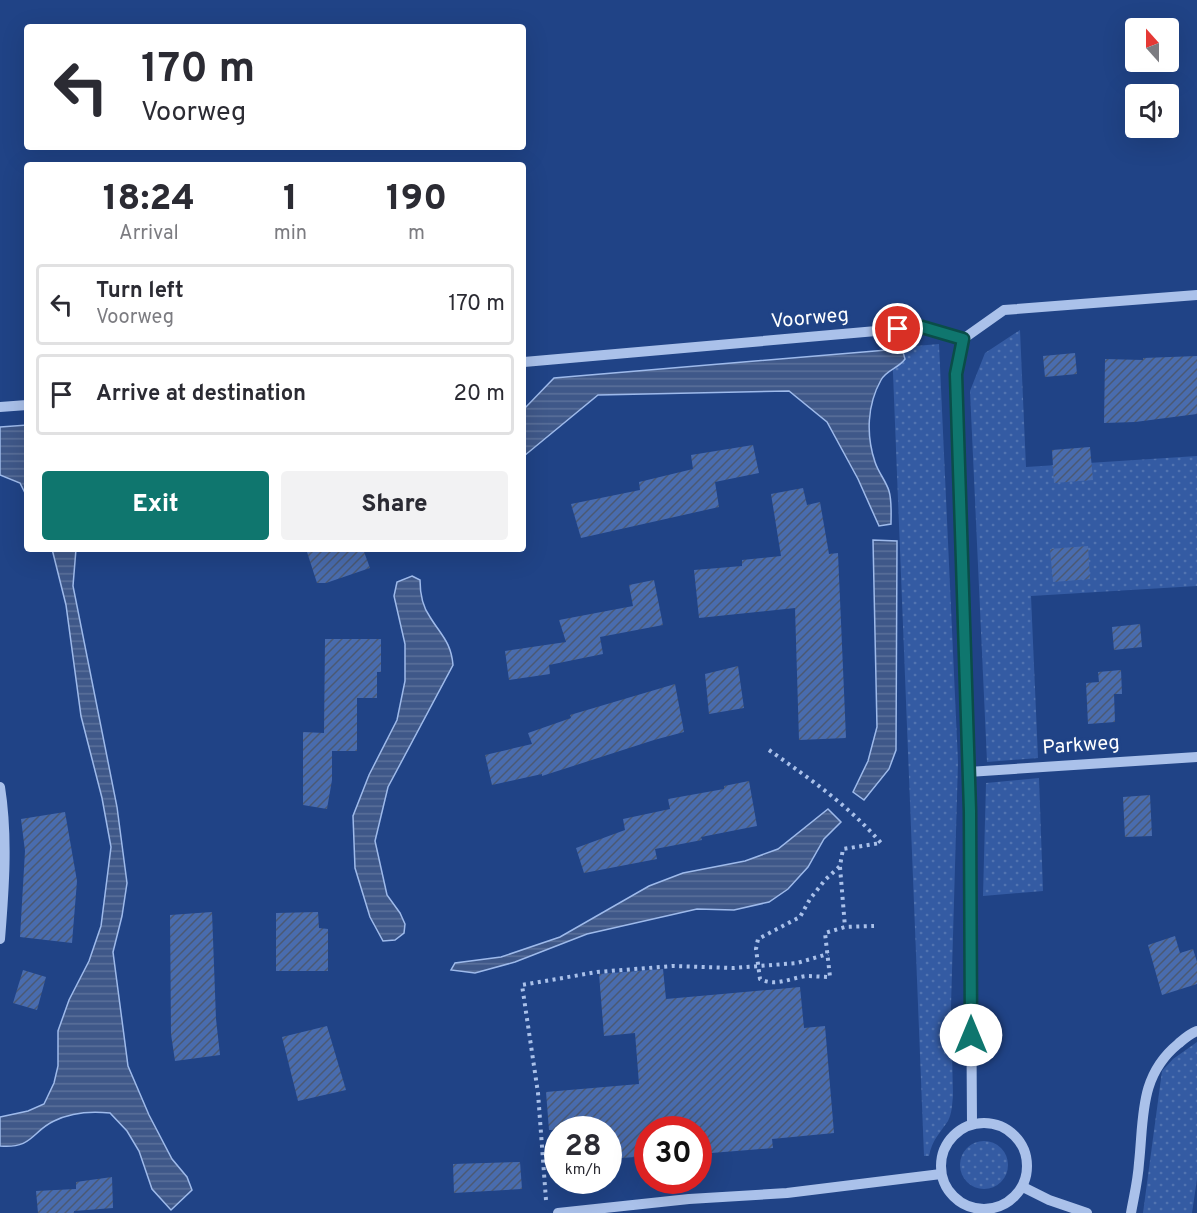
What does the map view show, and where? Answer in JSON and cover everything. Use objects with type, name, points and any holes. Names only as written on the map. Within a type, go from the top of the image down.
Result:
[{"type":"street","points":[[972,1124],[970,811],[956,374],[963,339],[1004,310],[1197,295]]},
{"type":"street","name":"Voorweg","points":[[526,362],[922,327],[963,339]]},
{"type":"street","points":[[0,407],[24,405]]},
{"type":"street","name":"Parkweg","points":[[968,772],[1197,757]]},
{"type":"street","points":[[0,788],[4,810],[0,939]]},
{"type":"street","points":[[1131,1213],[1139,1165],[1144,1100],[1151,1078],[1170,1051],[1191,1033],[1197,1031]]},
{"type":"street","points":[[986,1122],[1000,1125],[1013,1133],[1022,1144],[1028,1158],[1023,1186],[1003,1205],[991,1209],[977,1209],[964,1205],[954,1197],[941,1174],[944,1149],[950,1138],[972,1124],[986,1122]]},
{"type":"street","points":[[558,1213],[689,1199],[787,1193],[941,1174]]},
{"type":"street","points":[[1023,1186],[1058,1204],[1087,1213]]},
{"type":"path","points":[[769,750],[830,793],[881,843],[843,849],[840,866],[845,927]]},
{"type":"path","points":[[840,866],[815,893],[800,917],[758,939],[756,949],[760,979],[766,982],[787,982],[804,976],[830,977],[825,933],[845,927],[874,926]]},
{"type":"path","points":[[546,1202],[538,1093],[522,985],[597,972],[672,966],[734,968],[797,963],[828,954]]},
{"type":"shaded area","points":[[1020,330],[1026,467],[1197,456],[1197,586],[1031,596],[1038,758],[987,762],[970,391],[985,353]]},
{"type":"shaded area","points":[[939,344],[958,762],[951,1006],[953,1096],[948,1121],[934,1141],[929,1156],[924,1156],[892,348]]},
{"type":"shaded area","points":[[887,350],[903,352],[905,359],[886,374],[876,390],[869,420],[872,452],[890,495],[891,524],[879,526],[858,479],[827,422],[789,391],[598,395],[526,454],[526,407],[554,378]]},
{"type":"shaded area","points":[[24,425],[24,491],[20,483],[0,475],[0,427]]},
{"type":"shaded area","points":[[873,540],[897,541],[896,750],[889,769],[864,800],[853,792],[868,761],[877,727]]},
{"type":"shaded area","points":[[53,552],[76,552],[73,586],[117,807],[127,883],[113,952],[128,1066],[149,1115],[172,1159],[187,1177],[192,1190],[171,1210],[152,1189],[139,1151],[127,1131],[110,1113],[89,1112],[68,1116],[47,1125],[26,1142],[19,1145],[0,1146],[0,1117],[28,1111],[44,1104],[54,1083],[58,1066],[58,1031],[69,1000],[89,961],[101,926],[111,847],[102,798],[81,716],[66,605]]},
{"type":"shaded area","points":[[412,576],[420,580],[423,604],[448,644],[453,665],[388,787],[375,841],[387,895],[405,924],[404,933],[395,940],[383,941],[370,917],[355,868],[353,816],[369,775],[397,720],[405,681],[405,644],[394,596],[397,582]]},
{"type":"shaded area","points":[[1039,778],[1043,891],[983,896],[986,783]]},
{"type":"shaded area","points":[[828,809],[841,822],[824,839],[808,867],[788,889],[769,902],[734,910],[697,909],[587,934],[515,962],[475,973],[451,970],[455,963],[501,957],[560,937],[649,886],[683,873],[745,861],[778,849]]},
{"type":"shaded area","points":[[1197,1042],[1197,1179],[1192,1213],[1143,1213],[1162,1071],[1173,1059]]},
{"type":"shaded area","points":[[979,1141],[989,1141],[1001,1148],[1008,1160],[1008,1170],[1001,1182],[989,1189],[979,1189],[964,1178],[960,1170],[960,1160],[971,1145]]},
{"type":"building","points":[[1075,353],[1077,374],[1045,377],[1043,356]]},
{"type":"building","points":[[1197,356],[1197,414],[1135,422],[1104,423],[1105,359],[1143,360],[1143,358]]},
{"type":"building","points":[[753,445],[759,473],[715,482],[719,507],[581,538],[571,504],[640,490],[639,482],[693,469],[691,455]]},
{"type":"building","points":[[1090,447],[1093,480],[1054,483],[1052,450]]},
{"type":"building","points":[[803,488],[807,505],[820,502],[829,554],[838,553],[846,738],[799,740],[795,608],[699,618],[694,570],[742,566],[742,560],[781,556],[771,494]]},
{"type":"building","points":[[1088,546],[1090,579],[1053,582],[1050,549]]},
{"type":"building","points":[[307,552],[364,552],[370,568],[326,583],[317,583]]},
{"type":"building","points":[[654,580],[663,625],[600,637],[603,654],[549,665],[550,674],[509,680],[505,651],[566,642],[559,620],[633,606],[629,585]]},
{"type":"building","points":[[1140,624],[1142,647],[1114,650],[1112,627]]},
{"type":"building","points":[[325,639],[381,639],[381,672],[377,672],[377,698],[357,698],[357,751],[332,751],[332,780],[327,809],[303,805],[303,732],[324,733]]},
{"type":"building","points":[[738,666],[744,708],[709,714],[705,674]]},
{"type":"building","points":[[1121,670],[1122,694],[1114,694],[1115,722],[1088,724],[1086,683],[1099,682],[1098,672]]},
{"type":"building","points":[[675,684],[684,732],[542,776],[542,774],[492,785],[485,755],[532,744],[528,733],[571,718],[570,715]]},
{"type":"building","points":[[749,781],[757,826],[655,849],[657,859],[584,873],[576,848],[625,830],[623,819],[670,809],[668,799],[724,789],[724,786]]},
{"type":"building","points":[[1150,795],[1152,836],[1125,837],[1123,797]]},
{"type":"building","points":[[65,812],[77,881],[72,943],[20,937],[25,851],[21,819]]},
{"type":"building","points":[[212,912],[216,1019],[220,1055],[175,1061],[171,1034],[170,915]]},
{"type":"building","points":[[318,912],[319,928],[328,929],[328,971],[276,971],[276,913]]},
{"type":"building","points":[[1175,936],[1180,953],[1193,949],[1197,962],[1197,984],[1162,995],[1148,945]]},
{"type":"building","points":[[663,969],[666,999],[800,987],[804,1028],[825,1026],[834,1133],[772,1139],[773,1148],[712,1153],[712,1116],[634,1116],[634,1157],[622,1158],[622,1116],[548,1116],[546,1092],[639,1084],[635,1033],[604,1036],[599,974]]},
{"type":"building","points":[[23,970],[46,977],[37,1010],[13,1003]]},
{"type":"building","points":[[327,1026],[346,1090],[298,1101],[282,1037]]},
{"type":"building","points":[[520,1162],[522,1189],[454,1193],[453,1164]]},
{"type":"building","points":[[112,1177],[113,1208],[74,1211],[74,1213],[38,1213],[36,1191],[76,1189],[76,1182]]},
{"type":"route","points":[[898,329],[922,327],[963,339],[956,374],[970,811],[971,1035]]}]
